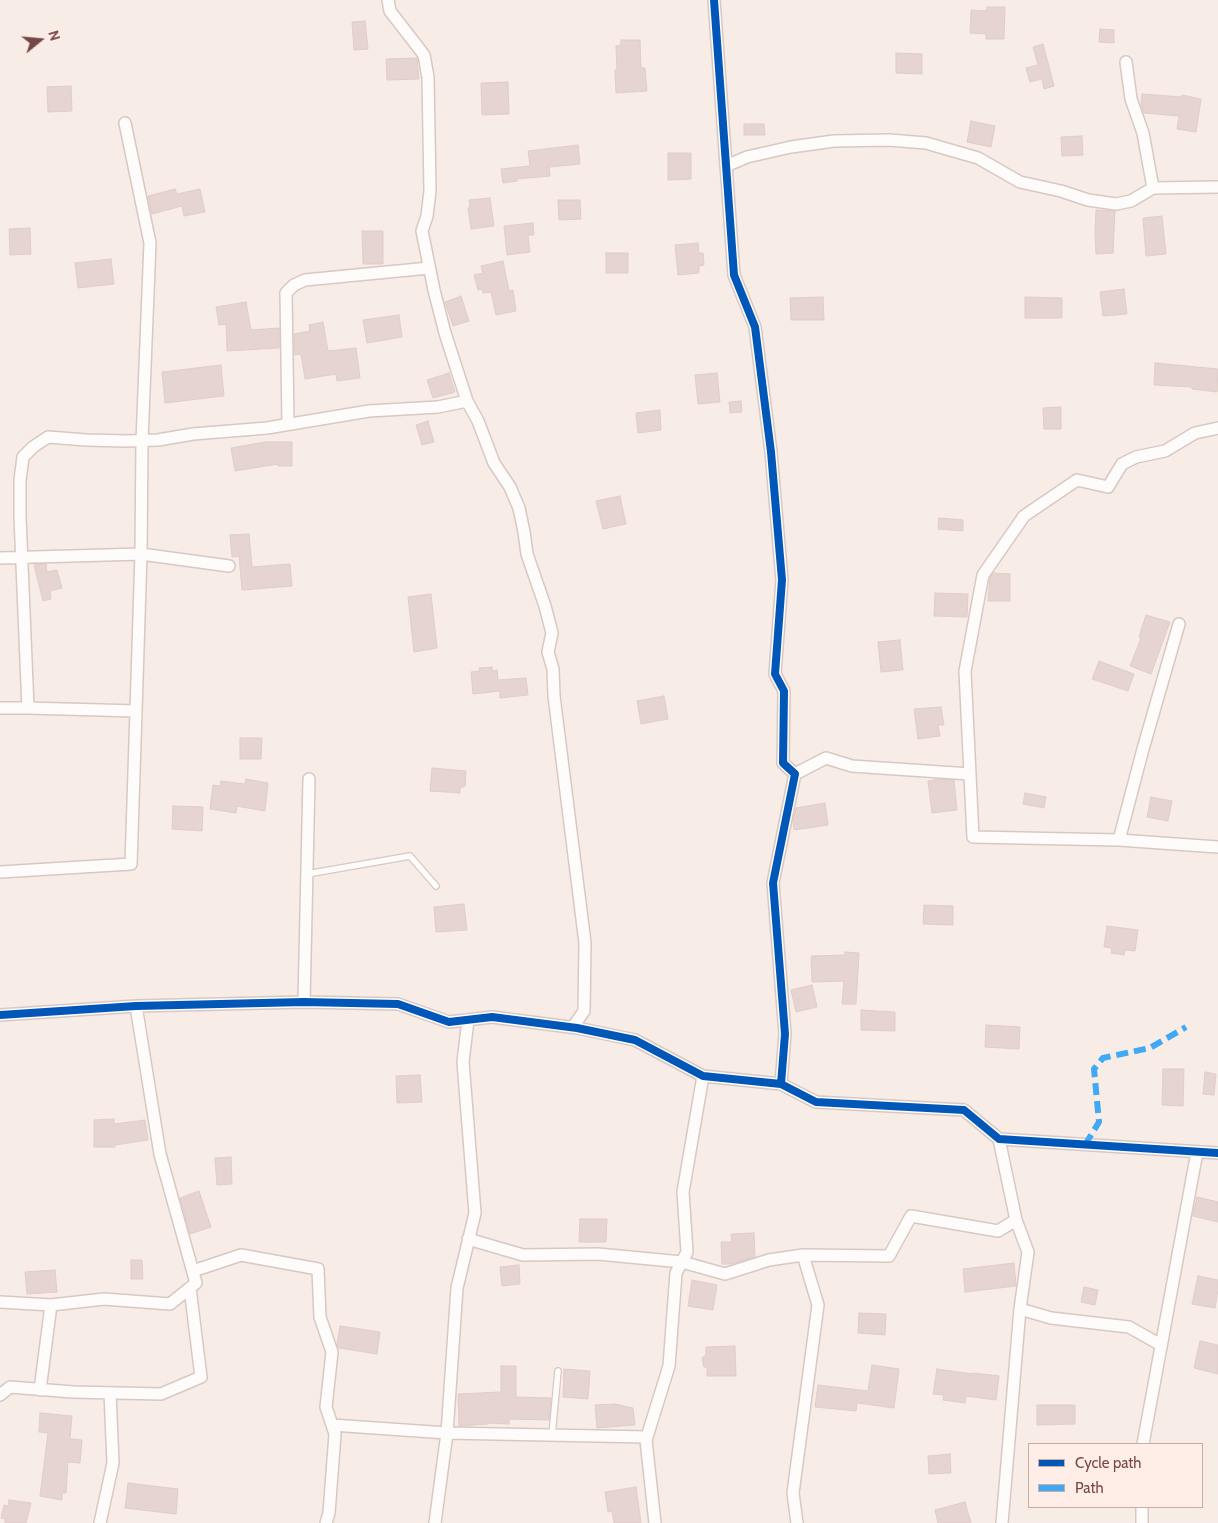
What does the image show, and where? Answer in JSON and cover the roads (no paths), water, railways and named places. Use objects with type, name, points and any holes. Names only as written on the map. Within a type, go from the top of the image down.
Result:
[{"type":"street","points":[[388,0],[390,11],[424,55],[428,77],[430,191],[427,216],[422,231],[445,334],[467,402],[478,421],[494,463],[510,487],[519,508],[527,554],[552,633],[548,652],[553,669],[554,696],[585,943],[584,1011],[572,1027]]},
{"type":"street","points":[[714,0],[734,275],[755,328],[771,452],[782,580],[775,674],[784,691],[783,763],[795,774]]},
{"type":"street","points":[[1126,62],[1131,100],[1142,133],[1153,188]]},
{"type":"street","points":[[0,872],[131,864],[142,441],[150,243],[125,123]]},
{"type":"street","points":[[726,166],[748,157],[834,140],[889,140],[926,143],[978,158],[1020,182],[1061,191],[1088,200],[1116,204],[1131,201],[1153,188],[1218,187]]},
{"type":"street","points":[[288,424],[286,293],[294,285],[305,280],[429,268]]},
{"type":"street","points":[[28,708],[20,480],[23,457],[33,447],[48,437],[86,440],[158,440],[193,434],[267,428],[370,411],[438,407],[467,402]]},
{"type":"street","points":[[1218,428],[1195,433],[1165,451],[1136,457],[1122,464],[1108,487],[1077,480],[1024,516],[983,575],[966,670],[974,837],[1119,840],[1218,847]]},
{"type":"street","points":[[0,558],[140,554],[229,566]]},
{"type":"street","points":[[1119,840],[1179,624]]},
{"type":"street","points":[[0,708],[136,711]]},
{"type":"street","points":[[795,774],[826,758],[852,766],[970,774]]},
{"type":"street","points":[[781,1084],[785,1034],[773,883],[795,774]]},
{"type":"street","points":[[304,1002],[308,779]]},
{"type":"street","points":[[0,1015],[136,1006],[304,1002],[398,1004],[449,1022],[492,1017],[572,1027],[635,1040],[703,1076],[781,1084],[816,1102],[964,1110],[999,1139],[1218,1153]]},
{"type":"street","points":[[0,1302],[50,1305],[104,1299],[170,1304],[196,1283],[160,1154],[136,1006]]},
{"type":"street","points":[[435,1523],[447,1433],[456,1288],[475,1213],[463,1062],[468,1020]]},
{"type":"street","points":[[655,1523],[646,1440],[669,1366],[676,1272],[687,1252],[683,1192],[703,1076]]},
{"type":"street","points":[[999,1139],[1016,1220],[1028,1252],[1020,1309],[1002,1523]]},
{"type":"street","points":[[1143,1443],[1197,1152]]},
{"type":"street","points":[[468,1239],[523,1255],[598,1254],[682,1262],[725,1274],[769,1260],[803,1255],[889,1256],[912,1216],[998,1230],[1016,1220]]},
{"type":"street","points":[[193,1271],[241,1255],[318,1269],[320,1317],[332,1352],[326,1407],[335,1434],[329,1514],[326,1523]]},
{"type":"street","points":[[797,1523],[793,1493],[818,1305],[803,1255]]},
{"type":"street","points":[[0,1395],[10,1387],[73,1392],[161,1394],[201,1377],[190,1288]]},
{"type":"street","points":[[40,1390],[50,1305]]},
{"type":"street","points":[[1020,1309],[1051,1318],[1129,1327],[1161,1346]]},
{"type":"street","points":[[100,1523],[113,1463],[110,1393]]},
{"type":"street","points":[[332,1426],[447,1433],[647,1437]]},
{"type":"street","points":[[1142,1508],[1142,1523]]},
{"type":"lane","points":[[307,874],[410,856],[436,886]]},
{"type":"lane","points":[[552,1435],[558,1371]]}]
